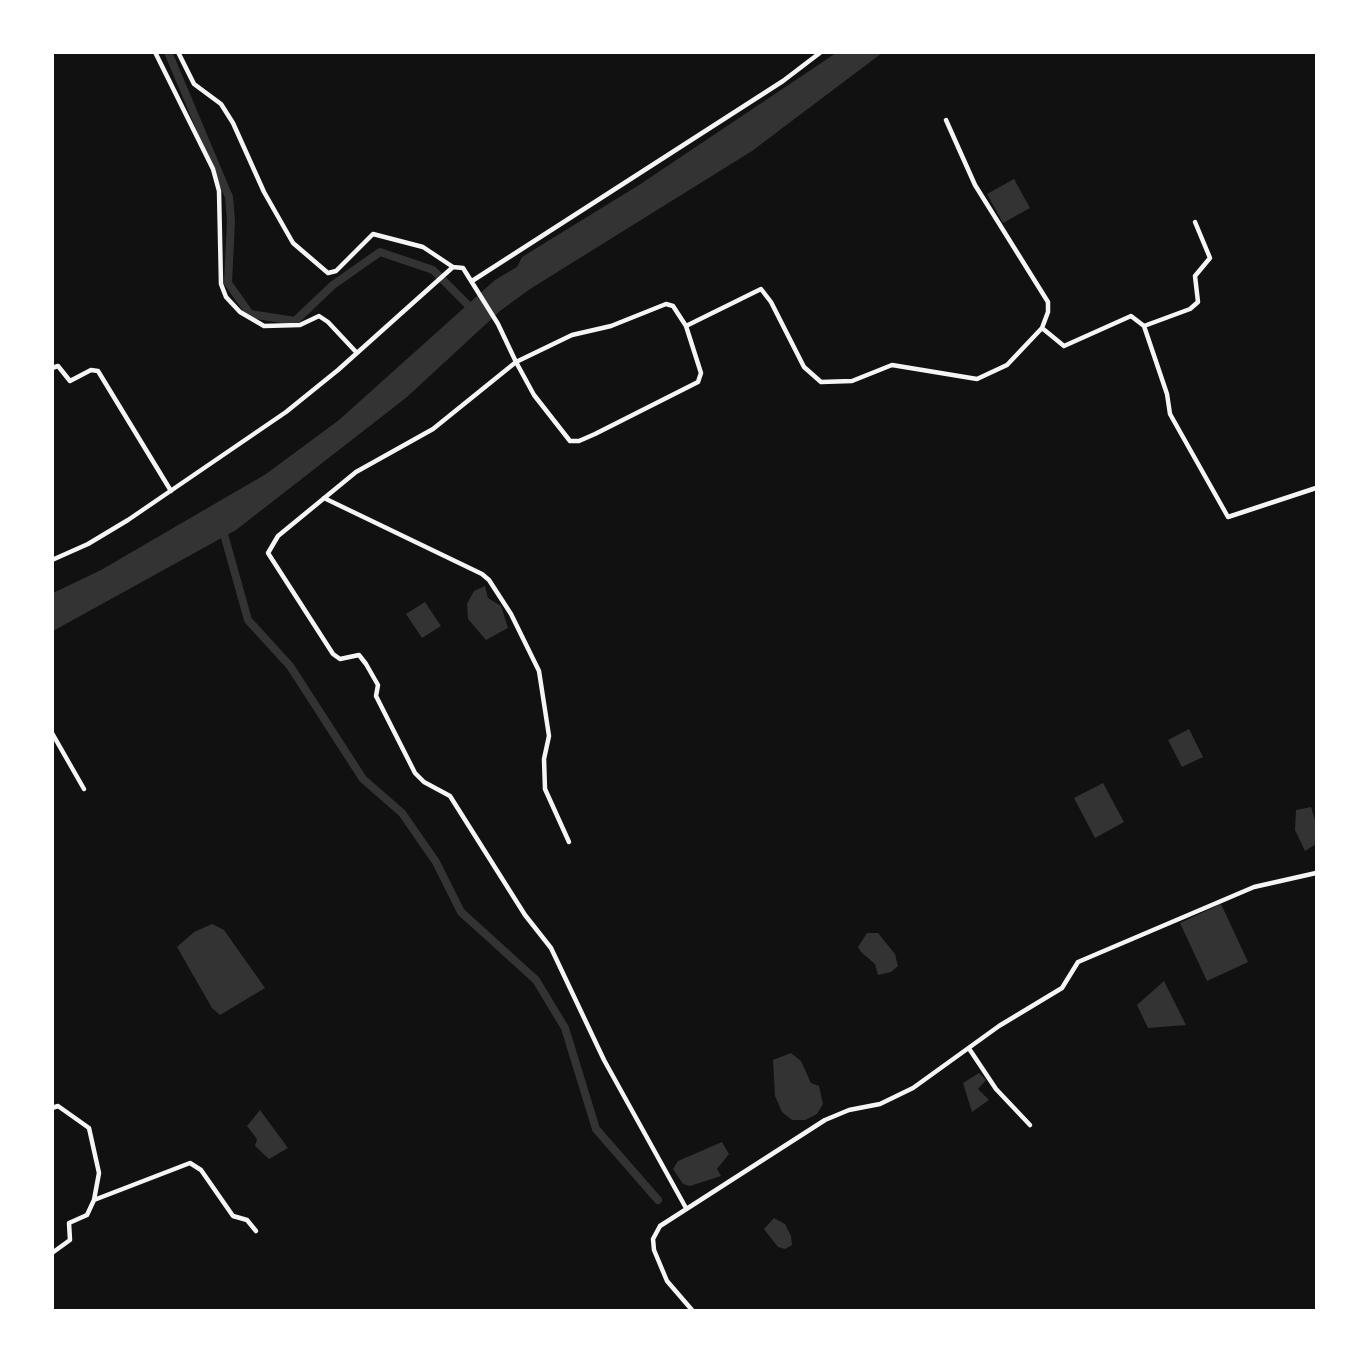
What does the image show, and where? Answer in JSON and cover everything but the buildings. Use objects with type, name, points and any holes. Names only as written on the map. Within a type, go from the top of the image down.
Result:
[{"type":"street","points":[[155,52],[212,169],[219,191],[221,285],[226,297],[240,312],[264,326],[300,324],[319,316],[357,353]]},
{"type":"street","points":[[178,52],[194,85],[221,104],[233,123],[287,237],[325,272],[336,271],[373,234],[423,247],[453,267],[463,268],[479,290],[498,324],[516,362],[534,395],[560,432],[570,441],[579,441],[700,380],[701,373],[686,326],[673,306],[666,304],[611,326],[572,335],[516,362],[433,429],[356,471],[278,536],[268,554],[333,654],[340,659],[356,655],[366,664],[379,684],[376,696],[415,773],[424,782],[450,796],[525,915],[551,948],[604,1060],[686,1208]]},
{"type":"street","points":[[472,281],[783,81],[821,52]]},
{"type":"street","points":[[686,326],[761,289],[771,302],[804,367],[813,377],[831,383],[852,381],[892,365],[976,379],[1007,365],[1042,328],[1048,312],[1042,288],[998,226],[975,185],[946,120]]},
{"type":"street","points":[[1144,326],[1190,309],[1198,302],[1195,275],[1210,258],[1195,222]]},
{"type":"street","points":[[52,560],[88,544],[286,412],[453,267]]},
{"type":"street","points":[[1042,328],[1065,346],[1131,316],[1144,326],[1167,394],[1170,414],[1228,517],[1317,488]]},
{"type":"street","points":[[52,368],[58,366],[69,381],[91,370],[98,371],[171,491]]},
{"type":"street","points":[[324,498],[482,574],[489,580],[511,614],[539,671],[549,736],[544,759],[545,789],[569,842]]},
{"type":"street","points":[[52,733],[84,789]]},
{"type":"street","points":[[692,1311],[667,1281],[654,1250],[653,1239],[660,1226],[825,1120],[895,1098],[970,1050],[999,1026],[1062,988],[1078,962],[1254,887],[1317,873]]},
{"type":"street","points":[[970,1050],[996,1089],[1030,1125]]},
{"type":"street","points":[[52,1108],[67,1111],[89,1128],[99,1173],[94,1200],[87,1215],[69,1223],[70,1240],[52,1253]]},
{"type":"street","points":[[94,1200],[190,1163],[201,1170],[233,1216],[247,1220],[256,1231]]},
{"type":"shaded area","points":[[836,53],[882,53],[752,151],[530,289],[500,311],[407,397],[236,530],[53,631],[53,593],[101,570],[266,474],[339,420],[495,280],[517,267],[522,257],[639,185]]},
{"type":"shaded area","points":[[1014,179],[1030,208],[1003,223],[987,194]]},
{"type":"shaded area","points":[[485,586],[488,598],[501,606],[508,628],[486,640],[468,619],[467,604],[474,591]]},
{"type":"shaded area","points":[[425,602],[441,626],[422,638],[406,614]]},
{"type":"shaded area","points":[[1189,729],[1203,757],[1182,767],[1168,740]]},
{"type":"shaded area","points":[[1103,783],[1124,822],[1095,838],[1074,798]]},
{"type":"shaded area","points":[[1311,807],[1316,823],[1316,844],[1305,851],[1295,830],[1296,810]]},
{"type":"shaded area","points":[[1221,904],[1248,962],[1207,981],[1180,923]]},
{"type":"shaded area","points":[[212,924],[224,930],[265,988],[220,1015],[212,1008],[177,947],[194,932]]},
{"type":"shaded area","points":[[867,933],[878,933],[895,954],[898,966],[891,972],[878,975],[875,964],[861,952],[858,947]]},
{"type":"shaded area","points":[[1164,981],[1186,1025],[1148,1028],[1137,1005]]},
{"type":"shaded area","points":[[791,1053],[801,1061],[811,1083],[819,1086],[823,1104],[817,1114],[805,1120],[792,1120],[782,1112],[775,1096],[773,1060]]},
{"type":"shaded area","points":[[979,1073],[986,1080],[978,1089],[989,1100],[972,1112],[963,1083]]},
{"type":"shaded area","points":[[260,1110],[288,1148],[269,1159],[255,1146],[257,1139],[247,1126]]},
{"type":"shaded area","points":[[722,1142],[729,1154],[717,1169],[721,1176],[690,1186],[683,1184],[673,1169],[678,1161]]},
{"type":"shaded area","points":[[774,1218],[785,1224],[791,1236],[792,1245],[785,1249],[778,1247],[764,1229]]},
{"type":"waterway","points":[[168,52],[229,197],[231,221],[228,283],[250,314],[295,321],[333,285],[380,252],[433,270],[474,311]]},
{"type":"waterway","points":[[222,527],[248,620],[290,666],[363,779],[402,813],[436,862],[461,912],[536,980],[565,1028],[596,1129],[658,1200]]}]
